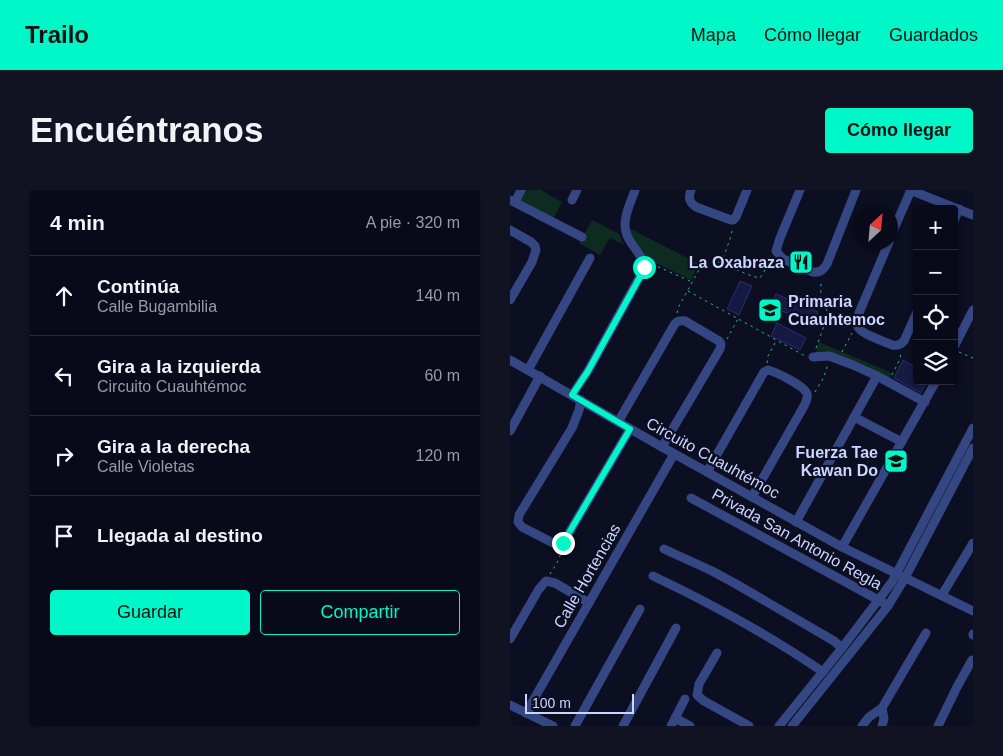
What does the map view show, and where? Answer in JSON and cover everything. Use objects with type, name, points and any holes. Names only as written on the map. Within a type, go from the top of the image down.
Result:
[{"type":"street","points":[[521,190],[512,201],[582,237]]},
{"type":"street","points":[[572,200],[577,190]]},
{"type":"street","points":[[572,395],[588,371],[644,267],[642,260],[626,233],[626,216],[635,190]]},
{"type":"street","points":[[691,190],[688,198],[692,205],[728,220],[733,220],[739,211],[747,190]]},
{"type":"street","points":[[800,190],[776,251],[783,259],[817,273],[822,271],[827,264],[856,190]]},
{"type":"street","points":[[898,219],[910,190],[973,215]]},
{"type":"street","points":[[510,230],[531,242],[536,250],[532,262],[510,300]]},
{"type":"street","points":[[885,250],[859,313],[857,324],[859,328],[872,336],[892,345],[897,345],[901,344],[908,334],[913,322]]},
{"type":"street","points":[[528,370],[590,258]]},
{"type":"street","points":[[958,340],[973,310]]},
{"type":"street","points":[[618,422],[673,326],[681,320],[686,322],[721,344],[719,351],[662,447]]},
{"type":"street","points":[[813,356],[829,356],[838,359],[876,376],[925,402]]},
{"type":"street","name":"Circuito Cuauhtémoc","points":[[510,360],[842,547],[973,611]]},
{"type":"street","points":[[706,472],[761,376],[768,370],[777,373],[803,388],[808,396],[752,497]]},
{"type":"street","points":[[510,431],[540,376]]},
{"type":"street","points":[[796,522],[876,376]]},
{"type":"street","points":[[842,547],[934,385]]},
{"type":"street","points":[[581,400],[572,428],[518,519],[522,527],[560,545],[566,539],[630,429]]},
{"type":"street","points":[[854,417],[902,442]]},
{"type":"street","points":[[792,726],[888,606],[973,428]]},
{"type":"street","points":[[779,726],[901,576],[973,448]]},
{"type":"street","name":"Calle Hortencias","points":[[526,713],[674,454]]},
{"type":"street","name":"Privada San Antonio Regla","points":[[691,498],[888,606]]},
{"type":"street","points":[[942,595],[973,543]]},
{"type":"street","points":[[664,549],[736,584],[826,636],[842,648]]},
{"type":"street","points":[[652,576],[736,618],[823,672]]},
{"type":"street","points":[[510,639],[539,588],[546,581],[555,583],[589,603]]},
{"type":"street","points":[[575,726],[640,609]]},
{"type":"street","points":[[623,726],[676,628]]},
{"type":"street","points":[[862,726],[869,717],[882,708],[926,633]]},
{"type":"street","points":[[717,653],[700,684],[697,695],[704,701],[749,726]]},
{"type":"street","points":[[937,726],[972,660]]},
{"type":"street","points":[[685,700],[673,724],[690,726]]},
{"type":"street","points":[[510,705],[553,726]]},
{"type":"street","points":[[882,708],[884,718],[882,726]]},
{"type":"path","points":[[721,264],[730,238],[733,220]]},
{"type":"path","points":[[678,322],[678,311],[702,264],[711,261],[760,278],[776,251]]},
{"type":"path","points":[[642,260],[659,266],[692,283]]},
{"type":"path","points":[[688,291],[805,356],[813,356],[828,315],[821,292],[822,271]]},
{"type":"path","points":[[721,344],[728,338],[738,319]]},
{"type":"path","points":[[838,359],[857,324]]},
{"type":"path","points":[[766,371],[768,356],[776,340]]},
{"type":"path","points":[[889,383],[901,355],[901,344]]},
{"type":"path","points":[[958,350],[973,358]]},
{"type":"path","points":[[808,396],[815,392],[824,377],[829,356]]},
{"type":"path","points":[[546,581],[561,555],[560,545]]},
{"type":"green space","points":[[522,190],[541,190],[562,202],[552,221],[516,201]]},
{"type":"green space","points":[[592,220],[619,234],[624,245],[610,238],[600,255],[579,243]]},
{"type":"green space","points":[[631,229],[699,264],[691,280],[644,258],[629,233]]},
{"type":"green space","points":[[819,342],[892,373],[889,381],[815,355]]},
{"type":"building","points":[[740,281],[752,286],[739,315],[727,309]]},
{"type":"building","points":[[776,294],[818,312],[813,324],[770,306]]},
{"type":"building","points":[[777,323],[806,338],[800,350],[771,336]]},
{"type":"building","points":[[903,360],[913,366],[913,385],[925,385],[921,393],[894,378]]},
{"type":"place","name":"La Oxabraza","points":[[801,262]]},
{"type":"place","name":"Primaria Cuauhtemoc","points":[[770,310]]},
{"type":"place","name":"Fuerza Tae Kawan Do","points":[[896,461]]},
{"type":"route","points":[[563,543],[630,429],[572,395],[588,371],[644,267]]}]
